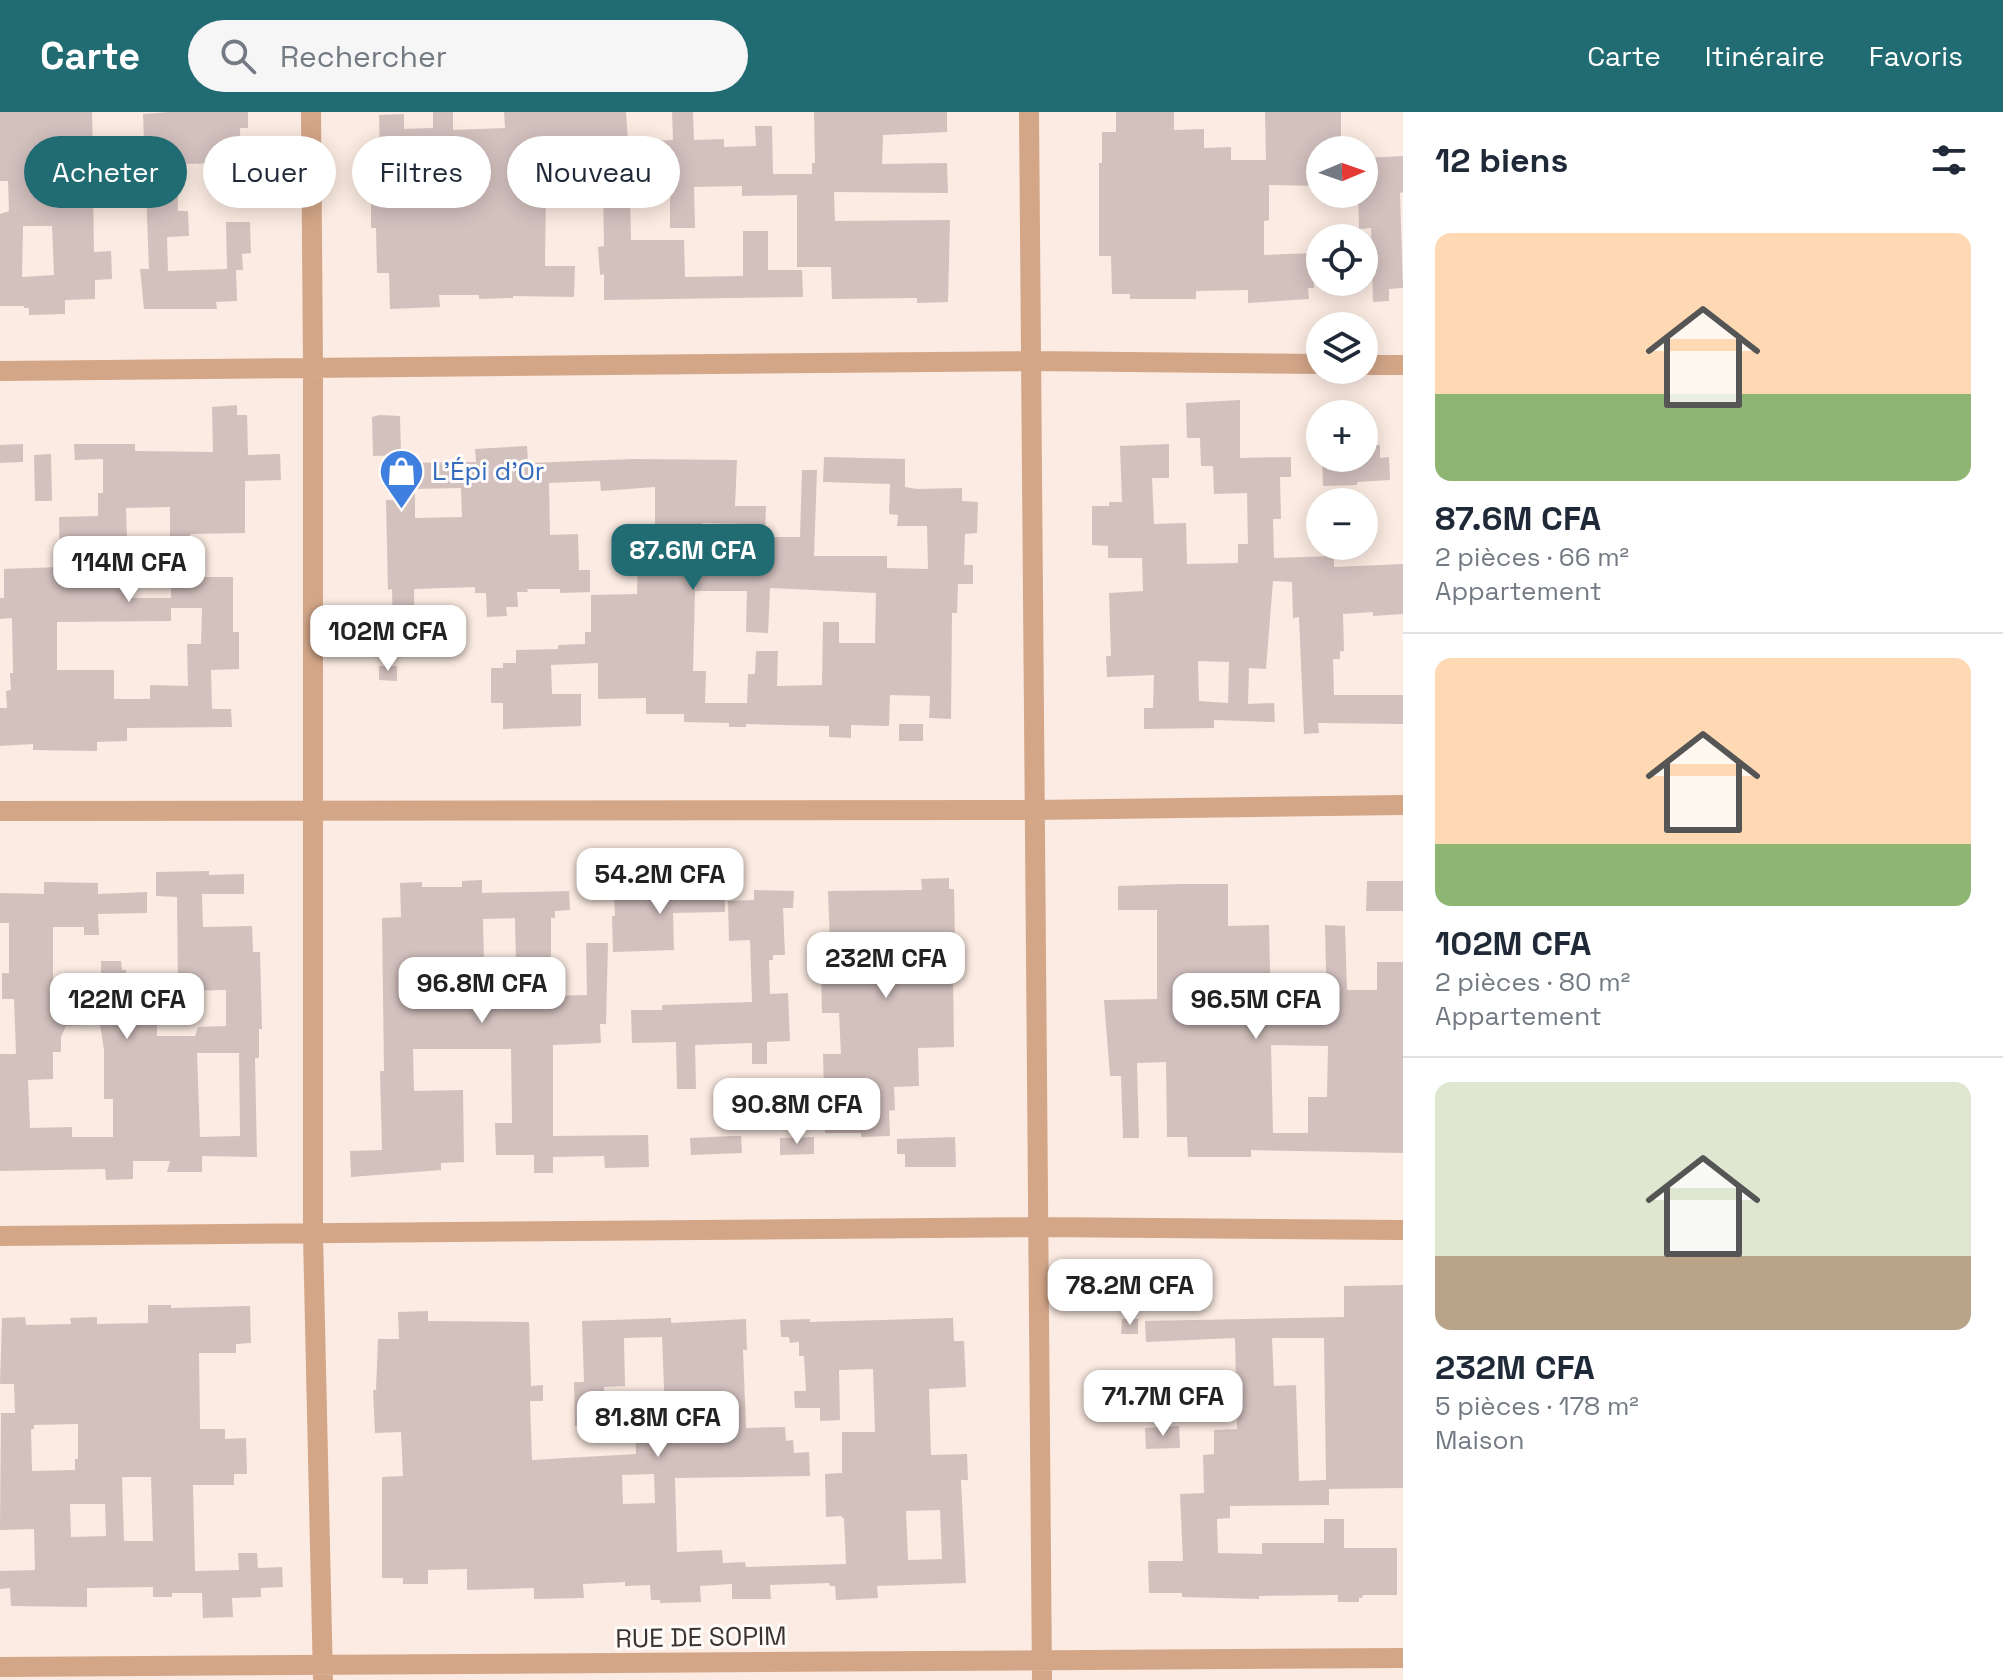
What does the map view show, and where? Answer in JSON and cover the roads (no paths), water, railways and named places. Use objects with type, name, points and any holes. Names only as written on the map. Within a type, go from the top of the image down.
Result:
[{"type":"street","points":[[311,112],[313,1235],[322,1673]]},
{"type":"street","points":[[1029,112],[1042,1680]]},
{"type":"street","points":[[0,371],[1032,361],[1306,364]]},
{"type":"street","points":[[1378,365],[1403,365]]},
{"type":"street","points":[[0,811],[1035,810],[1403,805]]},
{"type":"street","points":[[0,1236],[1039,1227],[1403,1230]]},
{"type":"street","name":"RUE DE SOPIM","points":[[0,1667],[322,1673],[1043,1658],[1403,1658]]},
{"type":"place","name":"L'Épi d'Or","points":[[401,510]]}]
